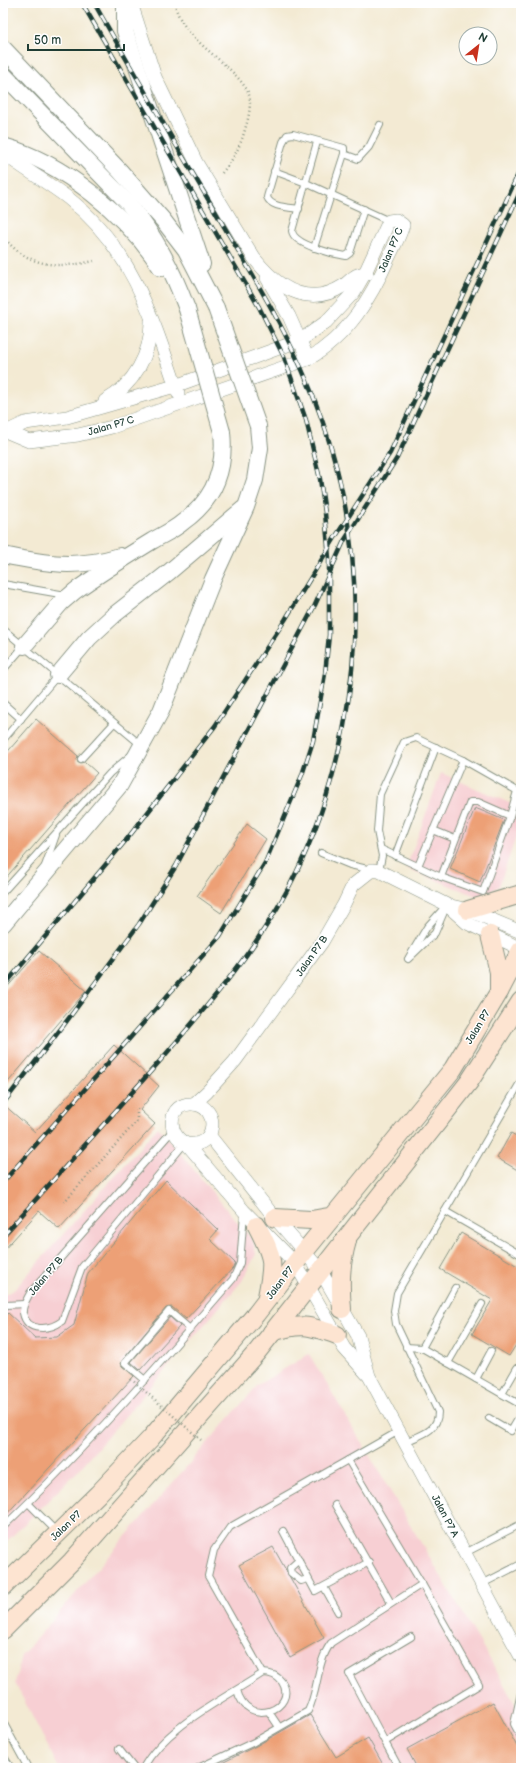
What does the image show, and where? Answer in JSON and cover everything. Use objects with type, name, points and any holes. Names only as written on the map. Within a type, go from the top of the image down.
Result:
[{"type":"main road","points":[[468,910],[521,894]]},
{"type":"main road","points":[[490,935],[499,972],[499,992]]},
{"type":"main road","name":"Jalan P7","points":[[3,1588],[151,1438],[212,1368],[266,1302],[453,1069],[499,992],[521,950]]},
{"type":"main road","points":[[3,1639],[15,1620],[136,1490],[257,1352],[314,1277],[469,1082],[521,1001]]},
{"type":"main road","points":[[275,1218],[311,1220],[334,1216]]},
{"type":"main road","points":[[257,1226],[271,1254],[272,1271],[266,1302]]},
{"type":"main road","points":[[342,1309],[340,1277],[341,1260],[351,1231]]},
{"type":"main road","points":[[272,1332],[294,1325],[314,1327],[337,1335]]},
{"type":"main road","points":[[3,1630],[50,1583]]},
{"type":"street","points":[[3,924],[40,878],[78,837],[120,785],[161,711],[213,579],[246,507],[255,480],[260,448],[258,426],[216,308],[134,62],[125,31],[125,3]]},
{"type":"street","points":[[131,3],[155,77],[196,162],[286,311],[301,340],[308,359]]},
{"type":"street","points":[[3,48],[120,171],[163,220],[186,250],[216,308]]},
{"type":"street","points":[[3,74],[123,198],[142,220],[158,244],[172,269],[188,310],[222,432],[224,452],[219,476],[210,495],[200,509],[183,523],[89,581],[70,595],[24,646]]},
{"type":"street","points":[[3,146],[17,150],[40,161],[90,191],[115,211],[155,259],[188,310]]},
{"type":"street","points":[[3,153],[69,199],[93,221],[124,260],[148,306],[182,404]]},
{"type":"street","name":"Jalan P7 C","points":[[396,220],[403,225],[378,281],[355,318],[338,338],[323,351],[308,359],[182,404],[112,427],[78,435],[29,441],[5,431],[25,423],[67,418],[94,408],[175,386],[301,340],[316,331],[341,308],[354,292],[365,273],[389,221],[396,220]]},
{"type":"street","points":[[254,258],[264,271],[277,283],[289,290],[301,293],[316,294],[331,291],[342,286],[357,274],[365,273],[378,281]]},
{"type":"street","points":[[94,408],[116,395],[137,371],[146,355],[150,340],[151,323],[148,306]]},
{"type":"street","points":[[58,675],[89,638],[114,615],[169,572],[246,507]]},
{"type":"street","points":[[3,555],[58,565],[81,564],[124,554],[154,540]]},
{"type":"street","points":[[375,870],[447,905],[468,910],[521,932]]},
{"type":"street","name":"Jalan P7 B","points":[[172,1130],[173,1117],[178,1110],[185,1105],[194,1104],[235,1061],[322,942],[353,885],[375,870]]},
{"type":"street","points":[[447,905],[467,923],[521,950]]},
{"type":"street","points":[[186,1144],[202,1142],[209,1135],[212,1128],[212,1119],[208,1112],[202,1106],[194,1104]]},
{"type":"street","points":[[172,1130],[177,1138],[186,1144],[257,1226],[300,1258]]},
{"type":"street","points":[[209,1135],[275,1218],[300,1258],[314,1277]]},
{"type":"street","name":"Jalan P7 A","points":[[314,1277],[342,1309],[358,1336],[370,1376],[521,1657]]},
{"type":"street","name":"Jalan P7 A","points":[[314,1277],[337,1335],[344,1348],[370,1376]]},
{"type":"lane","points":[[344,154],[358,159],[369,147],[380,125]]},
{"type":"lane","points":[[299,209],[273,204],[269,202],[267,197],[283,142],[287,136],[293,134],[317,142],[344,148],[344,154],[314,248]]},
{"type":"lane","points":[[317,142],[292,231],[292,236],[296,240],[314,248],[346,256],[350,253],[364,209]]},
{"type":"lane","points":[[274,171],[306,183],[389,221]]},
{"type":"lane","points":[[3,584],[70,595]]},
{"type":"lane","points":[[3,629],[142,746],[110,773],[3,892]]},
{"type":"lane","points":[[3,670],[24,646]]},
{"type":"lane","points":[[3,740],[58,675]]},
{"type":"lane","points":[[3,703],[21,719]]},
{"type":"lane","points":[[81,759],[114,723]]},
{"type":"lane","points":[[321,854],[350,865],[375,870],[382,856],[377,831],[380,794],[404,742],[416,738],[463,760],[519,792],[483,892],[441,877],[381,849]]},
{"type":"lane","points":[[396,856],[436,747]]},
{"type":"lane","points":[[418,866],[463,760]]},
{"type":"lane","points":[[441,877],[470,802],[478,802],[510,816]]},
{"type":"lane","points":[[433,830],[455,839]]},
{"type":"lane","points":[[40,878],[57,832]]},
{"type":"lane","points":[[447,905],[435,933],[408,959],[415,944],[427,927],[447,905]]},
{"type":"lane","points":[[263,1673],[208,1576],[214,1550],[230,1527],[348,1460],[402,1436],[430,1431],[434,1427],[438,1416],[435,1403],[406,1347],[394,1317],[396,1297],[521,1081]]},
{"type":"lane","name":"Jalan P7 B","points":[[172,1130],[30,1293],[24,1304],[23,1312],[25,1320],[33,1326],[42,1329],[54,1327],[62,1321],[82,1267],[186,1144]]},
{"type":"lane","points":[[3,1527],[28,1503],[145,1380],[233,1278],[240,1263],[244,1211]]},
{"type":"lane","points":[[445,1211],[521,1255]]},
{"type":"lane","points":[[422,1348],[456,1288]]},
{"type":"lane","points":[[3,1308],[6,1306],[24,1304]]},
{"type":"lane","points":[[448,1363],[482,1304]]},
{"type":"lane","points":[[145,1380],[125,1363],[169,1311],[190,1329]]},
{"type":"lane","points":[[406,1347],[422,1348],[521,1405]]},
{"type":"lane","points":[[476,1379],[491,1351]]},
{"type":"lane","points":[[502,1394],[517,1368]]},
{"type":"lane","points":[[489,1418],[511,1431],[521,1414]]},
{"type":"lane","points":[[348,1460],[422,1584],[479,1685],[385,1742]]},
{"type":"lane","points":[[28,1503],[58,1533]]},
{"type":"lane","points":[[336,1505],[391,1603]]},
{"type":"lane","points":[[465,1553],[521,1524]]},
{"type":"lane","points":[[283,1531],[315,1591],[369,1562]]},
{"type":"lane","points":[[299,1560],[290,1568],[291,1573],[300,1581],[308,1579]]},
{"type":"lane","points":[[482,1584],[521,1564]]},
{"type":"lane","points":[[198,1768],[254,1742],[308,1711],[312,1702],[322,1657],[332,1643],[422,1584]]},
{"type":"lane","points":[[324,1587],[338,1612]]},
{"type":"lane","points":[[400,1768],[349,1674],[411,1637]]},
{"type":"lane","points":[[143,1768],[155,1749],[169,1736],[237,1690],[263,1673],[273,1674],[278,1677],[285,1690],[280,1704],[269,1712],[260,1712],[247,1708],[239,1697],[237,1690]]},
{"type":"lane","points":[[521,1693],[514,1724],[521,1737]]},
{"type":"lane","points":[[269,1712],[279,1728]]},
{"type":"lane","points":[[3,1722],[28,1768]]},
{"type":"lane","points":[[119,1749],[134,1768]]},
{"type":"lane","points":[[3,1755],[11,1768]]},
{"type":"path","points":[[175,3],[176,11],[186,28],[235,76],[249,93],[249,116],[242,142],[234,158],[221,174]]},
{"type":"path","points":[[3,236],[18,251],[40,263],[57,266],[76,265],[94,260]]},
{"type":"path","points":[[64,1202],[137,1121],[136,1107]]},
{"type":"path","points":[[131,1379],[201,1440]]},
{"type":"shaded area","points":[[441,773],[521,808],[521,822],[499,886],[481,898],[406,868]]},
{"type":"shaded area","points":[[158,1127],[253,1241],[256,1254],[242,1281],[76,1473],[3,1545],[3,1295],[14,1290]]},
{"type":"shaded area","points":[[309,1354],[487,1654],[521,1715],[521,1768],[59,1768],[15,1683],[21,1656],[258,1385]]},
{"type":"building","points":[[36,719],[78,756],[78,763],[85,762],[97,773],[3,881],[3,757]]},
{"type":"building","points":[[475,808],[504,820],[480,882],[450,869]]},
{"type":"building","points":[[247,824],[266,839],[221,913],[197,896]]},
{"type":"building","points":[[39,951],[86,991],[3,1088],[3,992]]},
{"type":"building","points":[[114,1045],[159,1086],[140,1110],[155,1124],[59,1229],[39,1211],[3,1251],[3,1104],[35,1132]]},
{"type":"building","points":[[511,1133],[521,1139],[521,1172],[497,1158]]},
{"type":"building","points":[[166,1180],[218,1230],[210,1239],[235,1263],[233,1268],[186,1319],[172,1307],[166,1308],[121,1362],[122,1366],[134,1376],[3,1518],[3,1318],[8,1313],[35,1338],[57,1337],[74,1325],[88,1273]]},
{"type":"building","points":[[461,1233],[521,1268],[521,1337],[509,1356],[472,1334],[492,1300],[440,1269]]},
{"type":"building","points":[[170,1317],[180,1326],[140,1370],[131,1362]]},
{"type":"building","points":[[273,1547],[324,1638],[290,1657],[239,1565]]},
{"type":"building","points":[[493,1702],[521,1754],[521,1768],[417,1768],[407,1749]]},
{"type":"building","points":[[310,1715],[336,1757],[368,1738],[385,1768],[212,1768],[256,1746]]},
{"type":"railway","points":[[3,1182],[220,936],[265,863],[302,775],[313,741],[325,674],[329,635],[329,558],[320,479],[306,420],[284,357],[259,307],[82,3]]},
{"type":"railway","points":[[3,1236],[175,1043],[238,967],[266,926],[301,863],[319,818],[327,795],[339,749],[351,682],[355,596],[352,553],[346,511],[337,469],[325,427],[299,363],[265,297],[94,3]]},
{"type":"railway","points":[[3,987],[127,839],[215,726],[285,620],[336,536],[390,453],[521,168]]},
{"type":"railway","points":[[5,1101],[139,924],[176,866],[315,605],[344,541],[397,458],[521,190]]}]
